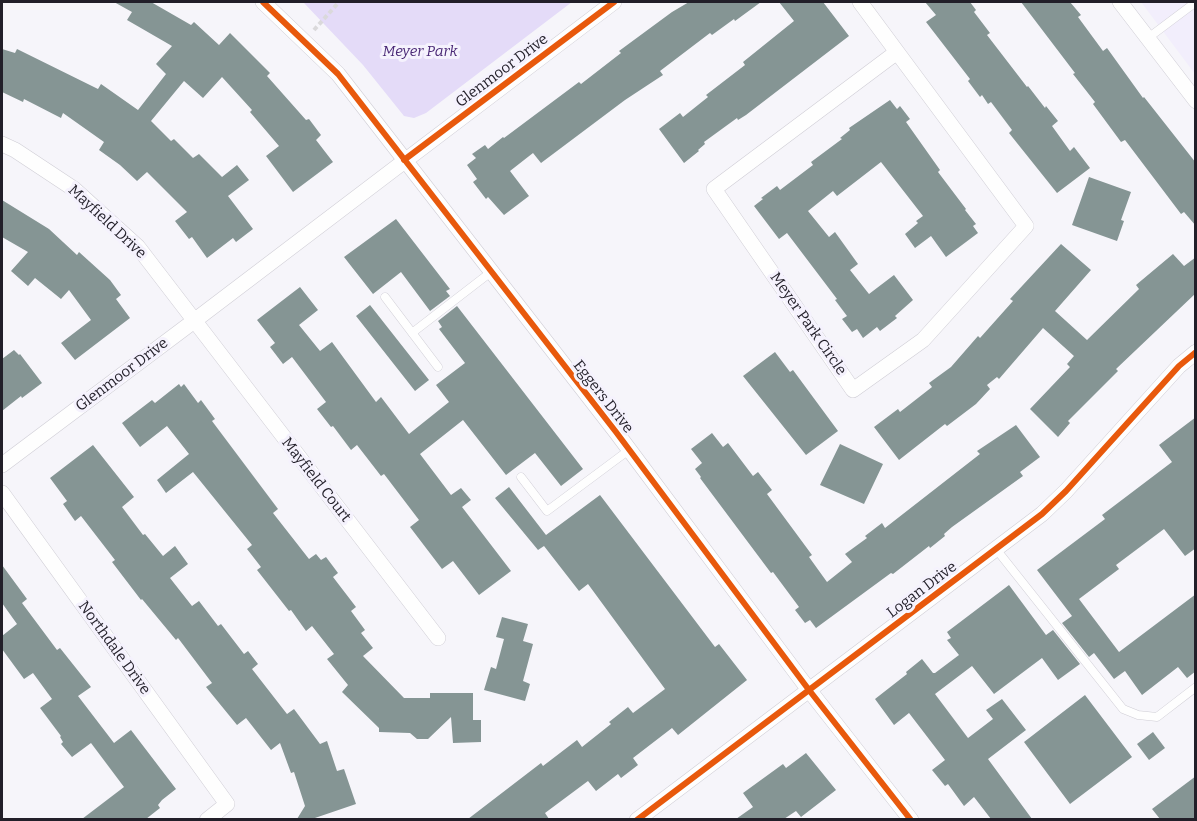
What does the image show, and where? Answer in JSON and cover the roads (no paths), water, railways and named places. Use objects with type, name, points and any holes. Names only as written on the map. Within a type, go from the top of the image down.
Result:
[{"type":"street","name":"Eggers Drive","points":[[263,2],[339,74],[809,690],[911,819]]},
{"type":"street","name":"Glenmoor Drive","points":[[2,465],[614,2]]},
{"type":"street","name":"Meyer Park Circle","points":[[860,2],[1026,226],[923,340],[854,390],[714,189],[897,52]]},
{"type":"street","points":[[1120,2],[1196,101]]},
{"type":"street","name":"Mayfield Drive","points":[[2,144],[15,150],[74,189],[138,247],[194,321]]},
{"type":"street","name":"Mayfield Court","points":[[194,321],[438,638]]},
{"type":"street","name":"Logan Drive","points":[[637,819],[1042,514],[1066,491],[1179,366],[1196,352]]},
{"type":"street","name":"Northdale Drive","points":[[2,493],[227,804],[207,819]]},
{"type":"lane","points":[[1148,38],[1196,2]]},
{"type":"lane","points":[[412,333],[491,272]]},
{"type":"lane","points":[[385,297],[438,367]]},
{"type":"lane","points":[[520,477],[546,512],[628,450]]},
{"type":"lane","points":[[996,549],[1123,709],[1138,715],[1157,717],[1196,687]]},
{"type":"park label","name":"Meyer Park","points":[[420,52]]}]
